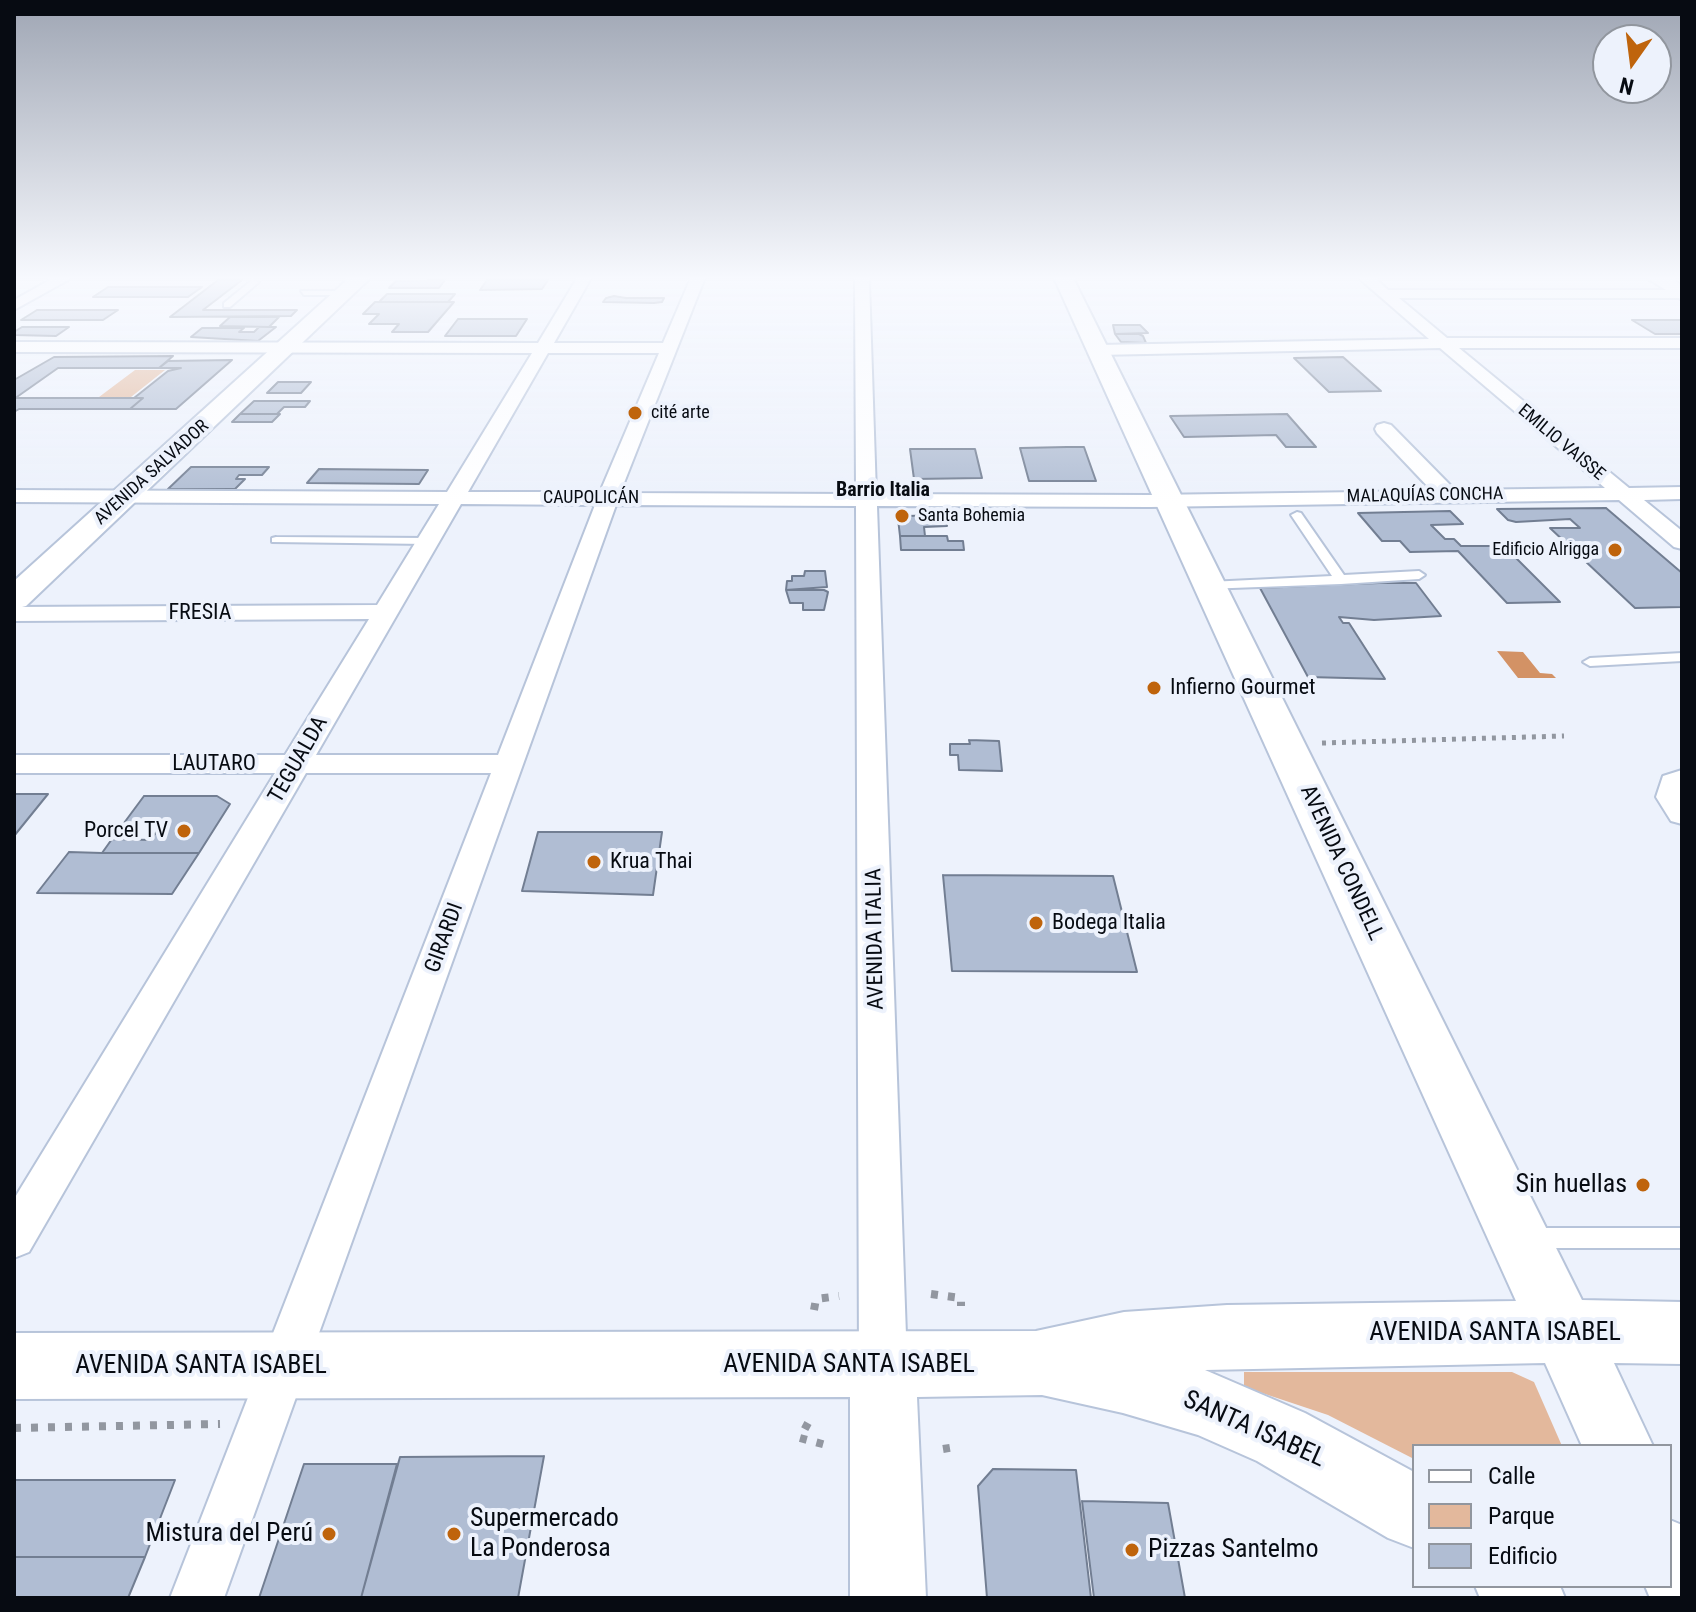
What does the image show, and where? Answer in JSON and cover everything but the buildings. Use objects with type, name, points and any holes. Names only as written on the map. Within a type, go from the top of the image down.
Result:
[{"type":"street","name":"AVENIDA SALVADOR","points":[[14,599],[281,355]]},
{"type":"street","name":"TEGUALDA","points":[[14,1238],[539,355]]},
{"type":"street","name":"GIRARDI","points":[[197,1598],[608,498],[666,355]]},
{"type":"street","name":"AVENIDA ITALIA","points":[[864,355],[888,1598]]},
{"type":"street","name":"AVENIDA CONDELL","points":[[1099,355],[1617,1444]]},
{"type":"street","name":"EMILIO VAISSE","points":[[1455,355],[1682,542]]},
{"type":"street","points":[[1384,429],[1448,495]]},
{"type":"street","name":"MALAQUÍAS CONCHA","points":[[1169,501],[1682,493]]},
{"type":"street","name":"CAUPOLICÁN","points":[[14,496],[1169,501]]},
{"type":"street","name":"FRESIA","points":[[14,614],[386,612]]},
{"type":"street","name":"LAUTARO","points":[[14,764],[510,764]]},
{"type":"street","points":[[1677,781],[1671,797],[1682,814]]},
{"type":"street","name":"AVENIDA SANTA ISABEL","points":[[14,1366],[1036,1364],[1124,1344],[1227,1337],[1564,1331],[1682,1333]]},
{"type":"street","name":"SANTA ISABEL","points":[[1036,1364],[1123,1380],[1203,1403],[1281,1437],[1412,1511]]},
{"type":"street","points":[[1672,1561],[1682,1582]]},
{"type":"lane","points":[[1297,515],[1341,580]]},
{"type":"lane","points":[[276,540],[428,541]]},
{"type":"lane","points":[[1209,586],[1419,575]]},
{"type":"lane","points":[[1590,662],[1682,657]]},
{"type":"lane","points":[[1520,1238],[1682,1238]]},
{"type":"path","points":[[1333,743],[1564,736]]},
{"type":"path","points":[[931,1294],[961,1298],[961,1306]]},
{"type":"path","points":[[814,1310],[816,1299],[839,1296]]},
{"type":"path","points":[[14,1428],[212,1423]]},
{"type":"path","points":[[808,1423],[800,1438],[826,1445]]},
{"type":"path","points":[[943,1449],[955,1447]]},
{"type":"green space","points":[[135,370],[165,370],[131,397],[99,397]]},
{"type":"green space","points":[[1244,1372],[1512,1372],[1534,1382],[1561,1444],[1412,1444],[1412,1458],[1328,1415],[1244,1387]]},
{"type":"shaded area","points":[[1497,651],[1523,652],[1540,673],[1552,674],[1556,678],[1518,678]]},
{"type":"place","name":"cité arte","points":[[635,413]]},
{"type":"place","name":"Santa Bohemia","points":[[902,516]]},
{"type":"place","name":"Edificio Alrigga","points":[[1615,550]]},
{"type":"place","name":"Infierno Gourmet","points":[[1154,688]]},
{"type":"place","name":"Porcel TV","points":[[184,831]]},
{"type":"place","name":"Krua Thai","points":[[594,862]]},
{"type":"place","name":"Bodega Italia","points":[[1036,923]]},
{"type":"place","name":"Sin huellas","points":[[1643,1185]]},
{"type":"place","name":"Mistura del Perú","points":[[329,1534]]},
{"type":"place","name":"Supermercado La Ponderosa","points":[[454,1534]]},
{"type":"place","name":"Pizzas Santelmo","points":[[1132,1550]]},
{"type":"district","name":"Barrio Italia","points":[[883,491]]}]
